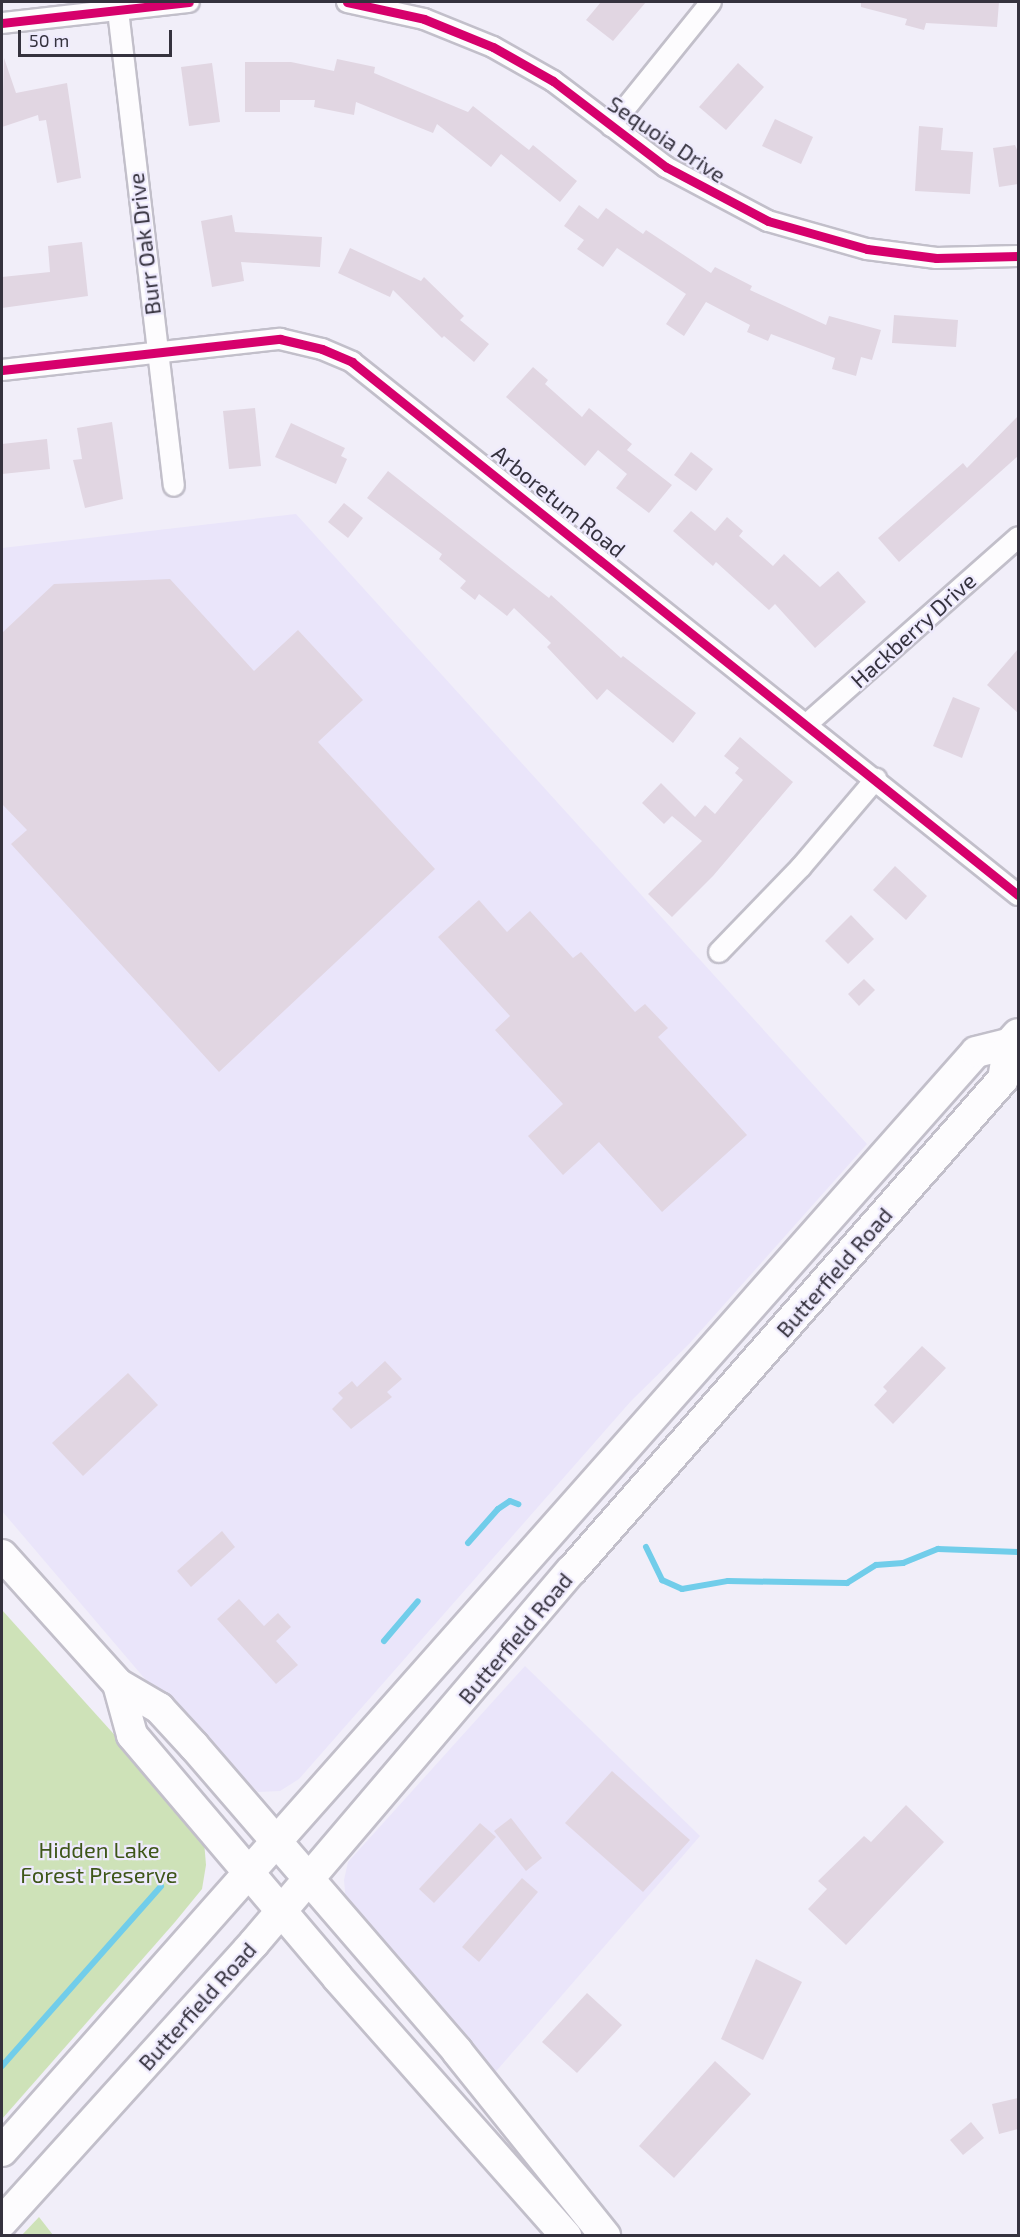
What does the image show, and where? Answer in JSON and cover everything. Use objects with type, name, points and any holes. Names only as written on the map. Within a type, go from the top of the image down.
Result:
[{"type":"main road","name":"Butterfield Road","points":[[2,2151],[248,1870],[976,1052],[1014,1039]]},
{"type":"main road","name":"Butterfield Road","points":[[2,2222],[281,1910],[1003,1079],[1014,1039]]},
{"type":"main road","points":[[2,1555],[118,1683],[159,1708],[457,2051],[605,2235]]},
{"type":"main road","points":[[118,1683],[132,1735],[281,1910],[566,2235]]},
{"type":"street","points":[[2,23],[117,6],[189,2]]},
{"type":"street","name":"Sequoia Drive","points":[[347,2],[424,19],[494,47],[554,81],[611,126],[694,185],[742,210],[802,233],[867,249],[936,258],[1018,256]]},
{"type":"street","points":[[611,126],[711,2]]},
{"type":"street","name":"Burr Oak Drive","points":[[117,6],[174,486]]},
{"type":"street","name":"Arboretum Road","points":[[2,370],[280,339],[322,349],[352,362],[876,779],[1018,895]]},
{"type":"street","name":"Hackberry Drive","points":[[807,724],[1018,537]]},
{"type":"street","points":[[719,952],[801,867],[876,779]]},
{"type":"shaded area","points":[[296,514],[867,1144],[689,1344],[631,1401],[299,1779],[280,1791],[258,1792],[168,1706],[2,1511],[2,548]]},
{"type":"shaded area","points":[[525,1666],[700,1836],[492,2076],[346,1902],[344,1880],[348,1862]]},
{"type":"green space","name":"Hidden Lake Forest Preserve","points":[[2,1610],[157,1782],[204,1841],[206,1865],[202,1889],[2,2119]]},
{"type":"green space","points":[[39,2217],[53,2235],[22,2235]]},
{"type":"building","points":[[601,2],[646,2],[613,41],[586,20]]},
{"type":"building","points":[[861,2],[999,2],[997,27],[926,23],[924,30],[905,25],[907,19],[861,7]]},
{"type":"building","points":[[4,58],[16,93],[67,83],[81,178],[57,183],[46,120],[39,121],[38,115],[2,127]]},
{"type":"building","points":[[337,59],[375,67],[374,73],[468,112],[473,106],[529,150],[533,145],[577,181],[560,202],[501,154],[491,167],[437,124],[433,133],[356,102],[354,115],[314,107],[315,100],[280,100],[280,112],[245,112],[245,62],[291,62],[334,71]]},
{"type":"building","points":[[212,63],[220,122],[189,126],[181,67]]},
{"type":"building","points":[[738,63],[764,87],[726,130],[699,107]]},
{"type":"building","points":[[775,119],[813,137],[801,164],[762,146]]},
{"type":"building","points":[[919,126],[943,128],[941,150],[973,152],[970,194],[915,191]]},
{"type":"building","points":[[1015,145],[1018,152],[1018,184],[999,187],[993,148]]},
{"type":"building","points":[[579,205],[598,219],[606,208],[643,234],[646,230],[711,273],[715,267],[752,286],[750,290],[826,325],[829,316],[881,330],[872,360],[861,357],[856,376],[832,369],[835,358],[771,334],[768,341],[747,332],[750,325],[706,302],[684,336],[666,324],[686,294],[617,248],[603,267],[577,249],[584,240],[564,226]]},
{"type":"building","points":[[232,215],[235,232],[322,237],[320,267],[241,262],[244,281],[212,287],[201,221]]},
{"type":"building","points":[[82,242],[88,296],[2,308],[2,277],[50,272],[48,246]]},
{"type":"building","points":[[350,248],[421,281],[424,277],[464,316],[460,320],[489,344],[474,362],[444,336],[442,338],[393,290],[390,297],[338,273]]},
{"type":"building","points":[[894,315],[958,320],[956,347],[892,343]]},
{"type":"building","points":[[533,367],[548,380],[545,384],[582,417],[589,408],[632,444],[627,450],[672,485],[649,513],[616,488],[627,474],[598,450],[585,466],[506,397]]},
{"type":"building","points":[[255,408],[261,466],[229,469],[223,411]]},
{"type":"building","points":[[1018,416],[1018,456],[899,562],[878,538],[963,463],[967,468]]},
{"type":"building","points":[[112,422],[123,499],[85,508],[73,460],[82,459],[77,428]]},
{"type":"building","points":[[291,423],[345,448],[341,456],[347,459],[336,484],[275,457]]},
{"type":"building","points":[[47,439],[50,469],[2,474],[2,444]]},
{"type":"building","points":[[691,452],[713,469],[696,491],[674,475]]},
{"type":"building","points":[[388,471],[549,598],[551,595],[621,658],[623,656],[696,713],[673,743],[607,689],[597,700],[547,647],[551,643],[514,608],[507,616],[479,594],[475,600],[460,588],[466,581],[439,559],[442,554],[367,498]]},
{"type":"building","points":[[344,503],[363,518],[348,538],[328,522]]},
{"type":"building","points":[[691,511],[715,531],[727,517],[743,531],[739,536],[773,566],[784,554],[820,587],[838,571],[866,602],[815,648],[775,604],[769,610],[716,562],[713,566],[673,531]]},
{"type":"building","points":[[170,579],[254,671],[298,630],[363,700],[318,742],[435,869],[219,1072],[11,844],[27,830],[2,804],[2,633],[54,584]]},
{"type":"building","points":[[1018,649],[1018,713],[987,685]]},
{"type":"building","points":[[953,697],[980,708],[962,758],[933,746]]},
{"type":"building","points":[[740,737],[793,782],[713,876],[672,917],[648,894],[702,841],[672,816],[664,824],[642,803],[661,783],[695,817],[705,805],[715,814],[743,780],[735,773],[739,768],[724,756]]},
{"type":"building","points":[[895,866],[927,896],[906,920],[873,890]]},
{"type":"building","points":[[479,900],[507,932],[530,911],[573,958],[581,952],[635,1012],[645,1004],[668,1028],[658,1037],[747,1135],[662,1212],[599,1142],[563,1175],[528,1136],[563,1104],[495,1030],[510,1016],[438,937]]},
{"type":"building","points":[[851,915],[874,939],[848,964],[825,941]]},
{"type":"building","points":[[864,979],[875,990],[859,1006],[848,994]]},
{"type":"building","points":[[922,1346],[946,1368],[893,1424],[874,1405],[887,1391],[883,1387]]},
{"type":"building","points":[[385,1361],[402,1379],[387,1392],[392,1397],[351,1429],[332,1409],[343,1398],[338,1393],[352,1381],[357,1387]]},
{"type":"building","points":[[128,1373],[158,1405],[83,1476],[52,1443]]},
{"type":"building","points":[[222,1531],[235,1547],[191,1587],[177,1571]]},
{"type":"building","points":[[239,1599],[264,1626],[278,1613],[291,1627],[276,1641],[298,1665],[276,1684],[217,1619]]},
{"type":"building","points":[[612,1771],[690,1840],[643,1892],[565,1823]]},
{"type":"building","points":[[906,1805],[944,1842],[846,1945],[808,1909],[827,1889],[818,1881],[864,1836],[871,1842]]},
{"type":"building","points":[[511,1818],[542,1858],[526,1871],[494,1831]]},
{"type":"building","points":[[480,1823],[496,1837],[434,1903],[419,1889]]},
{"type":"building","points":[[522,1878],[538,1892],[479,1962],[462,1947]]},
{"type":"building","points":[[756,1959],[802,1982],[763,2060],[721,2039]]},
{"type":"building","points":[[587,1993],[622,2025],[577,2073],[542,2042]]},
{"type":"building","points":[[715,2061],[751,2094],[674,2178],[639,2146]]},
{"type":"building","points":[[1018,2098],[1018,2129],[999,2134],[992,2104]]},
{"type":"building","points":[[971,2122],[984,2138],[963,2155],[950,2140]]},
{"type":"waterway","points":[[468,1543],[498,1509],[510,1501],[518,1504]]},
{"type":"waterway","points":[[646,1547],[662,1580],[682,1589],[728,1581],[847,1583],[876,1565],[903,1563],[938,1549],[1018,1552]]},
{"type":"waterway","points":[[384,1641],[418,1601]]},
{"type":"waterway","points":[[2,2066],[161,1886]]},
{"type":"cycle path","points":[[2,23],[189,2]]},
{"type":"cycle path","points":[[347,2],[424,19],[493,47],[553,81],[666,167],[768,221],[867,249],[936,258],[1018,256]]},
{"type":"cycle path","points":[[2,370],[280,339],[322,349],[352,362],[1018,895]]}]
